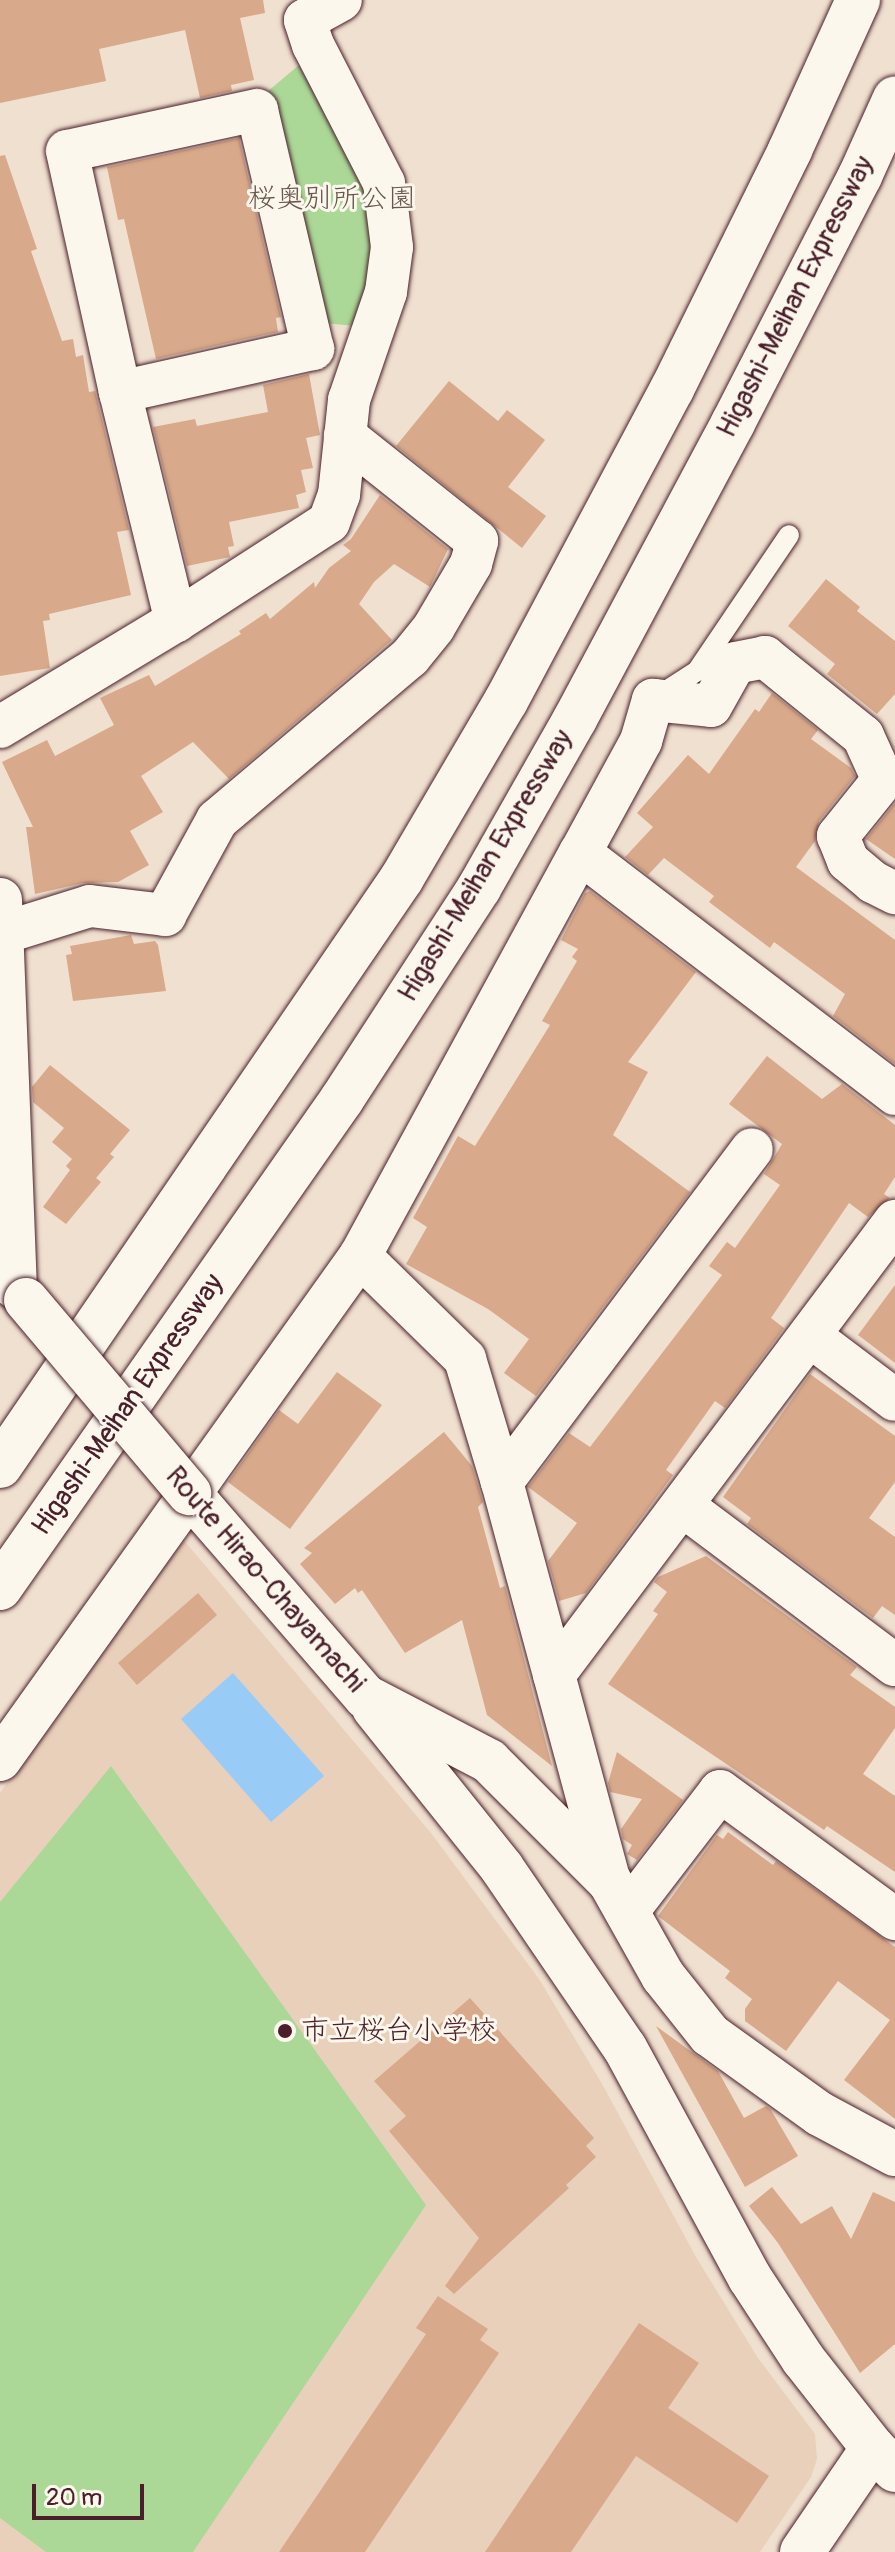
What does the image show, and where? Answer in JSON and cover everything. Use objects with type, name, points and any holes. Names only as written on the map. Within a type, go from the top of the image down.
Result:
[{"type":"main road","points":[[0,1466],[394,891],[506,701],[672,389],[790,150],[858,0]]},
{"type":"main road","name":"Higashi-Meihan Expressway","points":[[0,1588],[342,1099],[479,888],[575,719],[733,423],[860,176],[895,98]]},
{"type":"main road","name":"Route Hirao-Chayamachi","points":[[1,923],[10,1291],[366,1697],[489,1761],[619,1897],[663,1976],[710,2035],[820,2114],[890,2143]]},
{"type":"main road","points":[[366,1697],[502,1868],[625,2048],[750,2278],[803,2359],[884,2459],[802,2552]]},
{"type":"street","points":[[0,727],[176,621],[329,522],[339,495],[349,400],[386,292],[392,247],[384,183],[313,45],[305,20],[341,0]]},
{"type":"street","points":[[120,392],[313,349],[257,110],[67,151],[120,392],[176,621]]},
{"type":"street","points":[[1,923],[90,906],[165,915],[217,820],[410,657],[434,627],[471,564],[477,541],[345,436]]},
{"type":"street","points":[[0,1760],[360,1256],[641,741],[653,700],[711,706],[735,663],[765,657],[863,736],[883,780],[838,836],[848,861],[873,882],[895,893]]},
{"type":"street","points":[[580,853],[895,1094]]},
{"type":"street","points":[[502,1482],[752,1149]]},
{"type":"street","points":[[554,1675],[895,1221]]},
{"type":"street","points":[[360,1256],[465,1359],[619,1897]]},
{"type":"street","points":[[810,1336],[895,1400]]},
{"type":"street","points":[[683,1506],[895,1665]]},
{"type":"street","points":[[619,1897],[720,1791],[895,1919]]},
{"type":"lane","points":[[653,700],[697,671],[789,535]]},
{"type":"shaded area","name":"市立桜台小学校","points":[[182,1538],[431,1833],[539,1979],[601,2082],[696,2257],[758,2358],[815,2434],[817,2459],[811,2477],[760,2552],[0,2552],[0,1793]]},
{"type":"green space","name":"桜奥別所公園","points":[[299,65],[367,184],[374,213],[368,289],[356,326],[323,323],[267,92]]},
{"type":"green space","points":[[111,1766],[426,2205],[193,2552],[46,2552],[0,2518],[0,1902]]},
{"type":"water","points":[[233,1673],[324,1776],[271,1822],[181,1719]]},
{"type":"building","points":[[0,0],[263,0],[265,13],[240,18],[254,80],[231,85],[232,91],[200,98],[185,30],[99,49],[106,81],[0,103]]},
{"type":"building","points":[[239,138],[281,317],[276,318],[278,332],[156,359],[124,219],[118,220],[107,167]]},
{"type":"building","points":[[5,155],[37,249],[31,251],[62,341],[73,339],[76,357],[83,355],[89,392],[95,391],[129,530],[117,532],[131,595],[49,614],[50,620],[43,621],[50,668],[0,676],[0,156]]},
{"type":"building","points":[[309,374],[320,435],[306,438],[313,468],[301,470],[306,492],[296,495],[299,508],[229,522],[234,546],[228,547],[230,557],[187,566],[153,427],[195,419],[197,426],[268,412],[263,385]]},
{"type":"building","points":[[449,381],[498,421],[507,410],[545,440],[508,487],[546,516],[522,548],[396,446]]},
{"type":"building","points":[[380,495],[448,549],[430,587],[394,564],[374,582],[359,604],[392,640],[229,779],[193,742],[141,776],[163,812],[130,831],[149,865],[118,882],[83,883],[35,894],[26,827],[33,827],[2,762],[47,740],[55,756],[114,725],[100,698],[149,675],[155,686],[241,634],[239,631],[266,613],[270,619],[314,582],[315,588],[329,568],[351,551],[343,545],[351,539]]},
{"type":"building","points":[[826,579],[860,607],[857,611],[895,641],[895,694],[877,714],[827,674],[835,664],[788,626]]},
{"type":"building","points":[[772,693],[818,730],[811,739],[851,768],[855,776],[819,821],[815,841],[796,867],[895,940],[895,1064],[833,1016],[845,994],[774,942],[770,948],[709,902],[714,896],[664,858],[648,875],[625,857],[653,827],[637,813],[688,755],[709,774],[755,709],[759,712]]},
{"type":"building","points":[[895,803],[895,859],[866,839]]},
{"type":"building","points":[[590,891],[696,972],[628,1062],[648,1072],[613,1135],[690,1192],[536,1396],[504,1373],[529,1339],[488,1309],[406,1264],[427,1227],[413,1218],[458,1136],[475,1146],[550,1025],[542,1021],[577,961],[572,957],[578,949],[561,940],[585,893]]},
{"type":"building","points":[[131,935],[134,944],[155,941],[158,945],[166,991],[73,1001],[66,955],[72,954],[70,946]]},
{"type":"building","points":[[767,1056],[822,1099],[842,1084],[895,1125],[895,1177],[884,1194],[890,1198],[868,1217],[849,1203],[771,1318],[784,1328],[771,1346],[725,1408],[715,1401],[666,1470],[673,1475],[586,1593],[559,1601],[548,1561],[577,1523],[528,1487],[569,1433],[590,1447],[722,1275],[709,1266],[727,1242],[735,1248],[780,1185],[764,1174],[782,1144],[729,1104]]},
{"type":"building","points":[[50,1065],[130,1130],[110,1154],[114,1157],[96,1178],[101,1182],[66,1224],[43,1207],[70,1170],[66,1166],[72,1159],[52,1142],[64,1128],[33,1102],[32,1087]]},
{"type":"building","points":[[895,1285],[895,1363],[858,1335]]},
{"type":"building","points":[[337,1372],[382,1405],[290,1529],[228,1482],[279,1410],[298,1424]]},
{"type":"building","points":[[810,1374],[895,1436],[895,1482],[869,1518],[895,1537],[895,1615],[882,1606],[873,1618],[747,1524],[751,1518],[723,1497]]},
{"type":"building","points":[[444,1432],[472,1466],[483,1502],[478,1507],[500,1588],[505,1586],[552,1766],[487,1715],[462,1620],[405,1653],[362,1590],[358,1593],[355,1588],[335,1604],[300,1564],[312,1553],[304,1548]]},
{"type":"building","points":[[706,1556],[857,1667],[850,1675],[895,1707],[895,1728],[863,1774],[895,1796],[895,1872],[827,1826],[824,1830],[608,1684],[658,1614],[653,1611],[667,1592],[654,1582],[658,1577]]},
{"type":"building","points":[[198,1593],[217,1615],[137,1685],[118,1663]]},
{"type":"building","points":[[617,1752],[683,1800],[637,1860],[627,1854],[632,1845],[623,1839],[621,1829],[642,1799],[610,1792],[608,1783]]},
{"type":"building","points":[[728,1832],[773,1865],[776,1861],[895,1947],[895,2119],[844,2080],[890,2020],[838,1981],[786,2051],[745,2021],[745,2009],[752,1999],[725,1978],[730,1971],[658,1916],[717,1835],[723,1839]]},
{"type":"building","points":[[470,1998],[594,2138],[586,2146],[596,2157],[566,2185],[569,2188],[454,2294],[445,2286],[479,2238],[389,2131],[406,2116],[374,2081]]},
{"type":"building","points":[[656,2026],[718,2071],[744,2118],[766,2106],[771,2110],[798,2156],[745,2187]]},
{"type":"building","points":[[772,2187],[801,2224],[832,2206],[851,2239],[873,2192],[895,2202],[895,2344],[860,2373],[778,2243],[749,2206]]},
{"type":"building","points":[[438,2296],[488,2329],[480,2340],[499,2353],[365,2552],[279,2552],[426,2334],[416,2328]]},
{"type":"building","points":[[639,2323],[699,2363],[668,2408],[769,2476],[737,2523],[636,2456],[571,2552],[485,2552]]},
{"type":"place","name":"市立桜台小学校","points":[[285,2031]]}]
